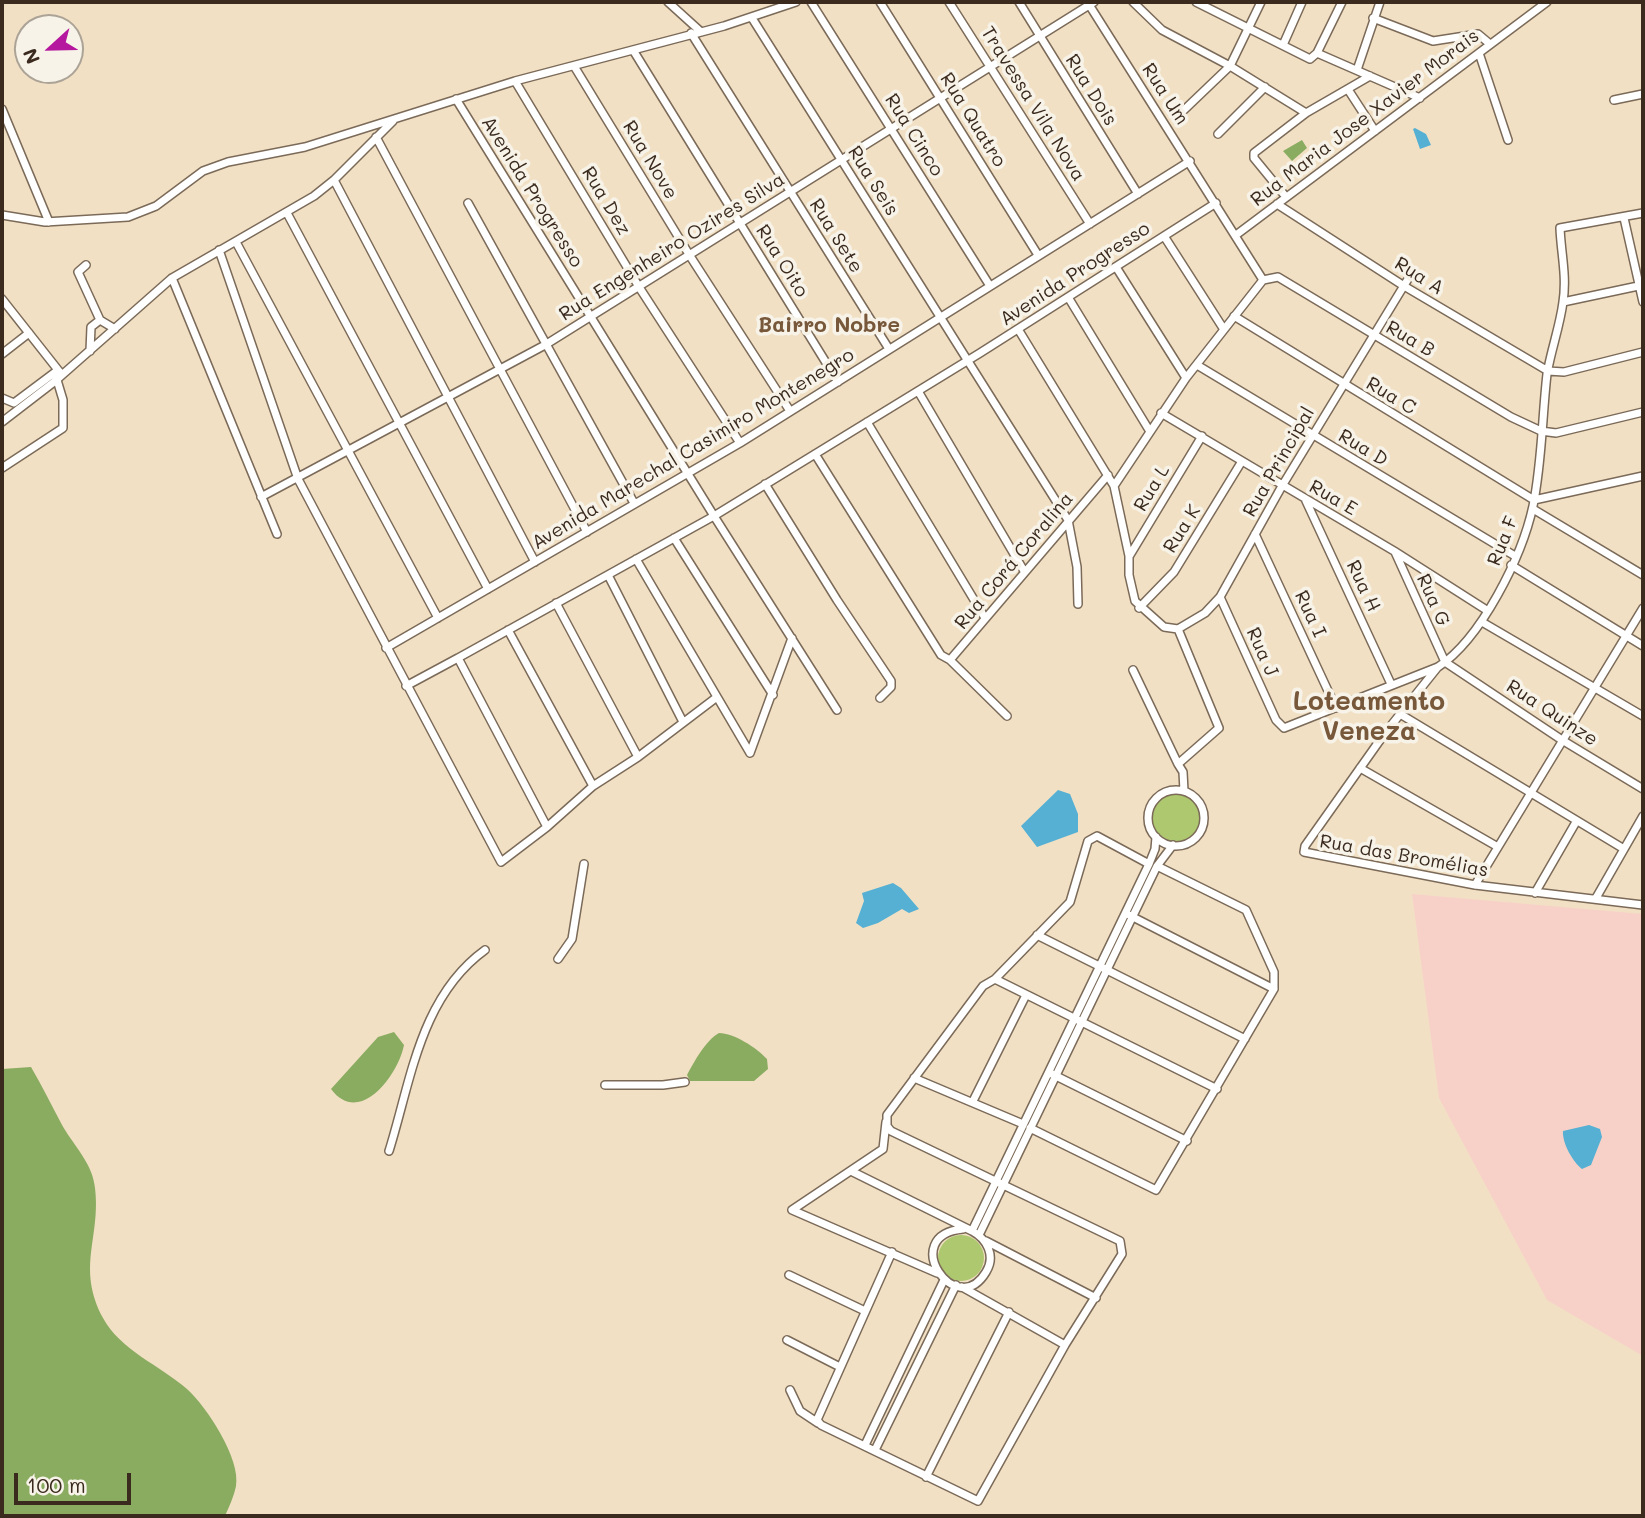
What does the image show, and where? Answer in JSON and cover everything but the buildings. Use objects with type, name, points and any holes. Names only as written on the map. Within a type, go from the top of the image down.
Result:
[{"type":"street","points":[[668,2],[700,31]]},
{"type":"street","points":[[2,215],[49,222],[97,221],[143,213],[203,171],[250,157],[305,147],[515,81],[752,18],[793,2]]},
{"type":"street","name":"Rua Cinco","points":[[811,2],[990,286]]},
{"type":"street","name":"Rua Quatro","points":[[880,2],[1038,255]]},
{"type":"street","name":"Travessa Vila Nova","points":[[949,2],[1090,224]]},
{"type":"street","name":"Rua Dois","points":[[1019,2],[1138,194]]},
{"type":"street","points":[[1196,2],[1309,59],[1317,53],[1342,2]]},
{"type":"street","points":[[1184,110],[1230,66],[1261,2]]},
{"type":"street","points":[[1283,45],[1302,2]]},
{"type":"street","points":[[1357,70],[1380,2]]},
{"type":"street","name":"Rua Maria Jose Xavier Morais","points":[[1236,235],[1547,2]]},
{"type":"street","name":"Rua Engenheiro Ozires Silva","points":[[261,497],[500,372],[892,130],[1090,3]]},
{"type":"street","name":"Rua Um","points":[[1090,3],[1236,235]]},
{"type":"street","points":[[1136,3],[1162,30],[1230,66],[1306,113]]},
{"type":"street","name":"Rua Seis","points":[[752,18],[1068,520]]},
{"type":"street","points":[[1373,19],[1433,41],[1478,34],[1490,44]]},
{"type":"street","name":"Rua Sete","points":[[691,33],[889,349]]},
{"type":"street","name":"Rua Oito","points":[[632,50],[838,382]]},
{"type":"street","points":[[1317,53],[1420,99]]},
{"type":"street","points":[[1479,53],[1508,139]]},
{"type":"street","name":"Rua Nove","points":[[574,66],[690,256],[790,411]]},
{"type":"street","points":[[1286,197],[1254,155],[1306,113],[1349,91],[1370,76]]},
{"type":"street","name":"Rua Dez","points":[[515,81],[639,287],[740,443]]},
{"type":"street","points":[[1218,134],[1265,87]]},
{"type":"street","points":[[1349,91],[1375,131]]},
{"type":"street","points":[[1614,100],[1643,94]]},
{"type":"street","name":"Avenida Progresso","points":[[456,99],[714,516],[838,710]]},
{"type":"street","points":[[2,109],[49,222]]},
{"type":"street","points":[[2,422],[90,351],[172,278],[287,213],[334,180],[396,118]]},
{"type":"street","points":[[376,137],[587,532]]},
{"type":"street","name":"Avenida Marechal Casimiro Montenegro","points":[[386,648],[740,443],[1190,162]]},
{"type":"street","points":[[334,180],[535,562]]},
{"type":"street","points":[[468,203],[634,503]]},
{"type":"street","name":"Avenida Progresso","points":[[406,686],[714,516],[967,362],[1216,203]]},
{"type":"street","name":"Rua A","points":[[1277,204],[1548,371]]},
{"type":"street","points":[[287,213],[488,589]]},
{"type":"street","points":[[1643,213],[1624,218],[1642,286],[1643,302]]},
{"type":"street","name":"Rua F","points":[[1276,720],[1282,727],[1288,728],[1438,667],[1461,650],[1482,621],[1515,556],[1534,500],[1548,371],[1563,302],[1565,264],[1560,228],[1624,218]]},
{"type":"street","points":[[1114,486],[1186,378],[1223,328],[1264,280],[1236,235]]},
{"type":"street","points":[[1164,236],[1223,328]]},
{"type":"street","points":[[236,242],[438,618]]},
{"type":"street","points":[[219,250],[298,478],[501,862],[547,827],[593,786],[638,757],[718,697]]},
{"type":"street","points":[[86,265],[78,272],[100,320],[115,328]]},
{"type":"street","points":[[1116,267],[1186,378]]},
{"type":"street","name":"Rua B","points":[[1264,280],[1278,277],[1511,417],[1541,431]]},
{"type":"street","points":[[172,278],[277,534]]},
{"type":"street","name":"Rua Principal","points":[[1178,629],[1205,613],[1220,597],[1282,486],[1406,283]]},
{"type":"street","points":[[1563,302],[1642,286]]},
{"type":"street","points":[[1068,297],[1149,430]]},
{"type":"street","points":[[2,299],[59,375],[63,400],[63,428],[2,468]]},
{"type":"street","name":"Rua C","points":[[1234,316],[1534,500]]},
{"type":"street","points":[[90,351],[91,327],[100,320]]},
{"type":"street","points":[[1018,329],[1114,486],[1129,556],[1129,575],[1139,608],[1164,627],[1178,629],[1219,727],[1178,764]]},
{"type":"street","points":[[2,354],[29,333]]},
{"type":"street","points":[[1548,371],[1564,372],[1643,352]]},
{"type":"street","name":"Rua D","points":[[1197,365],[1515,556]]},
{"type":"street","points":[[2,398],[14,403],[59,375]]},
{"type":"street","points":[[918,391],[1024,571]]},
{"type":"street","points":[[1541,431],[1556,433],[1643,412]]},
{"type":"street","name":"Rua E","points":[[1161,413],[1394,551],[1488,611]]},
{"type":"street","points":[[867,422],[985,618]]},
{"type":"street","name":"Rua L","points":[[1129,556],[1202,436]]},
{"type":"street","points":[[815,454],[941,655],[950,660],[1007,716]]},
{"type":"street","name":"Rua K","points":[[1139,608],[1174,572],[1242,461]]},
{"type":"street","name":"Rua Corá Coralina","points":[[950,660],[1108,475]]},
{"type":"street","points":[[1534,500],[1643,476]]},
{"type":"street","points":[[765,484],[836,600],[891,681],[891,687],[880,698]]},
{"type":"street","name":"Rua H","points":[[1306,501],[1391,684]]},
{"type":"street","points":[[1532,509],[1643,575]]},
{"type":"street","points":[[1068,520],[1077,567],[1077,604]]},
{"type":"street","name":"Rua I","points":[[1255,534],[1336,708]]},
{"type":"street","points":[[674,538],[773,695]]},
{"type":"street","name":"Rua G","points":[[1394,551],[1445,662]]},
{"type":"street","points":[[636,559],[750,752],[792,638]]},
{"type":"street","points":[[1511,565],[1643,646]]},
{"type":"street","points":[[608,575],[683,722]]},
{"type":"street","name":"Rua J","points":[[1220,597],[1276,720]]},
{"type":"street","points":[[556,603],[638,757]]},
{"type":"street","points":[[1475,885],[1643,608]]},
{"type":"street","points":[[1482,621],[1643,716]]},
{"type":"street","points":[[508,630],[593,786]]},
{"type":"street","points":[[458,657],[547,827]]},
{"type":"street","name":"Rua Quinze","points":[[1445,662],[1562,740],[1643,789]]},
{"type":"street","name":"Rua das Bromélias","points":[[1438,667],[1399,714],[1305,846],[1304,852],[1475,885],[1643,905]]},
{"type":"street","points":[[1133,670],[1183,772],[1184,791]]},
{"type":"street","points":[[1399,714],[1624,849]]},
{"type":"street","points":[[1360,768],[1498,847]]},
{"type":"street","points":[[975,1233],[1153,865],[1172,845],[1191,841],[1203,826],[1202,807],[1196,798],[1184,791],[1170,790],[1154,800],[1148,819],[1156,836],[1153,865]]},
{"type":"street","points":[[1596,898],[1643,816]]},
{"type":"street","points":[[1535,893],[1576,822]]},
{"type":"street","points":[[853,1172],[883,1149],[886,1120],[914,1078],[983,986],[995,979],[1064,909],[1075,893],[1088,841],[1092,837],[1097,836],[1247,910],[1274,972],[1274,989],[1156,1190],[973,1101],[914,1078]]},
{"type":"street","points":[[1156,836],[1172,845]]},
{"type":"street","points":[[558,959],[572,939],[584,864]]},
{"type":"street","points":[[1129,915],[1274,989]]},
{"type":"street","points":[[1037,934],[1245,1039]]},
{"type":"street","points":[[389,1151],[415,1053],[429,1020],[467,965],[485,950]]},
{"type":"street","points":[[995,979],[1217,1089]]},
{"type":"street","points":[[973,1101],[1026,995]]},
{"type":"street","points":[[1052,1074],[1187,1141]]},
{"type":"street","points":[[605,1084],[663,1086],[685,1082]]},
{"type":"street","points":[[790,1390],[800,1410],[819,1423],[978,1501],[1065,1345],[1122,1254],[1120,1241],[1000,1181],[891,1131],[886,1120]]},
{"type":"street","points":[[938,1273],[792,1210],[845,1172],[853,1172],[1096,1298]]},
{"type":"street","points":[[963,1229],[946,1233],[935,1247],[933,1256],[938,1273],[944,1280],[1009,1312],[1065,1345]]},
{"type":"street","points":[[958,1286],[969,1285],[984,1275],[990,1258],[985,1241]]},
{"type":"street","points":[[819,1423],[817,1413],[892,1252]]},
{"type":"street","points":[[789,1275],[865,1311]]},
{"type":"street","points":[[865,1445],[944,1280]]},
{"type":"street","points":[[875,1450],[958,1286]]},
{"type":"street","points":[[926,1477],[1009,1312]]},
{"type":"street","points":[[787,1340],[840,1367]]},
{"type":"shaded area","points":[[1412,894],[1643,914],[1643,1356],[1547,1300],[1439,1098]]},
{"type":"green space","points":[[1302,140],[1307,148],[1292,161],[1283,151]]},
{"type":"green space","points":[[1176,794],[1193,801],[1200,818],[1193,835],[1176,842],[1159,835],[1152,818],[1159,801]]},
{"type":"green space","points":[[394,1032],[404,1045],[401,1057],[386,1082],[376,1092],[366,1100],[354,1103],[342,1099],[331,1089],[378,1037]]},
{"type":"green space","points":[[719,1033],[738,1038],[757,1050],[767,1059],[768,1069],[754,1081],[690,1081],[687,1075],[697,1058]]},
{"type":"green space","points":[[31,1067],[86,1162],[93,1179],[96,1206],[90,1268],[95,1300],[110,1329],[130,1348],[187,1389],[213,1420],[228,1448],[236,1475],[235,1490],[225,1516],[2,1516],[2,1069]]},
{"type":"green space","points":[[961,1235],[977,1242],[984,1258],[977,1274],[961,1281],[945,1274],[938,1258],[945,1242]]},
{"type":"water","points":[[1413,129],[1426,134],[1431,145],[1420,149]]},
{"type":"water","points":[[1058,790],[1070,794],[1078,814],[1078,832],[1037,847],[1021,826]]},
{"type":"water","points":[[893,883],[901,888],[919,909],[909,913],[902,909],[863,928],[856,923],[864,901],[862,893]]},
{"type":"water","points":[[1589,1125],[1600,1129],[1602,1137],[1591,1165],[1582,1169],[1569,1152],[1563,1131]]},
{"type":"district","name":"Bairro Nobre","points":[[829,326]]},
{"type":"district","name":"Loteamento Veneza","points":[[1369,717]]}]
